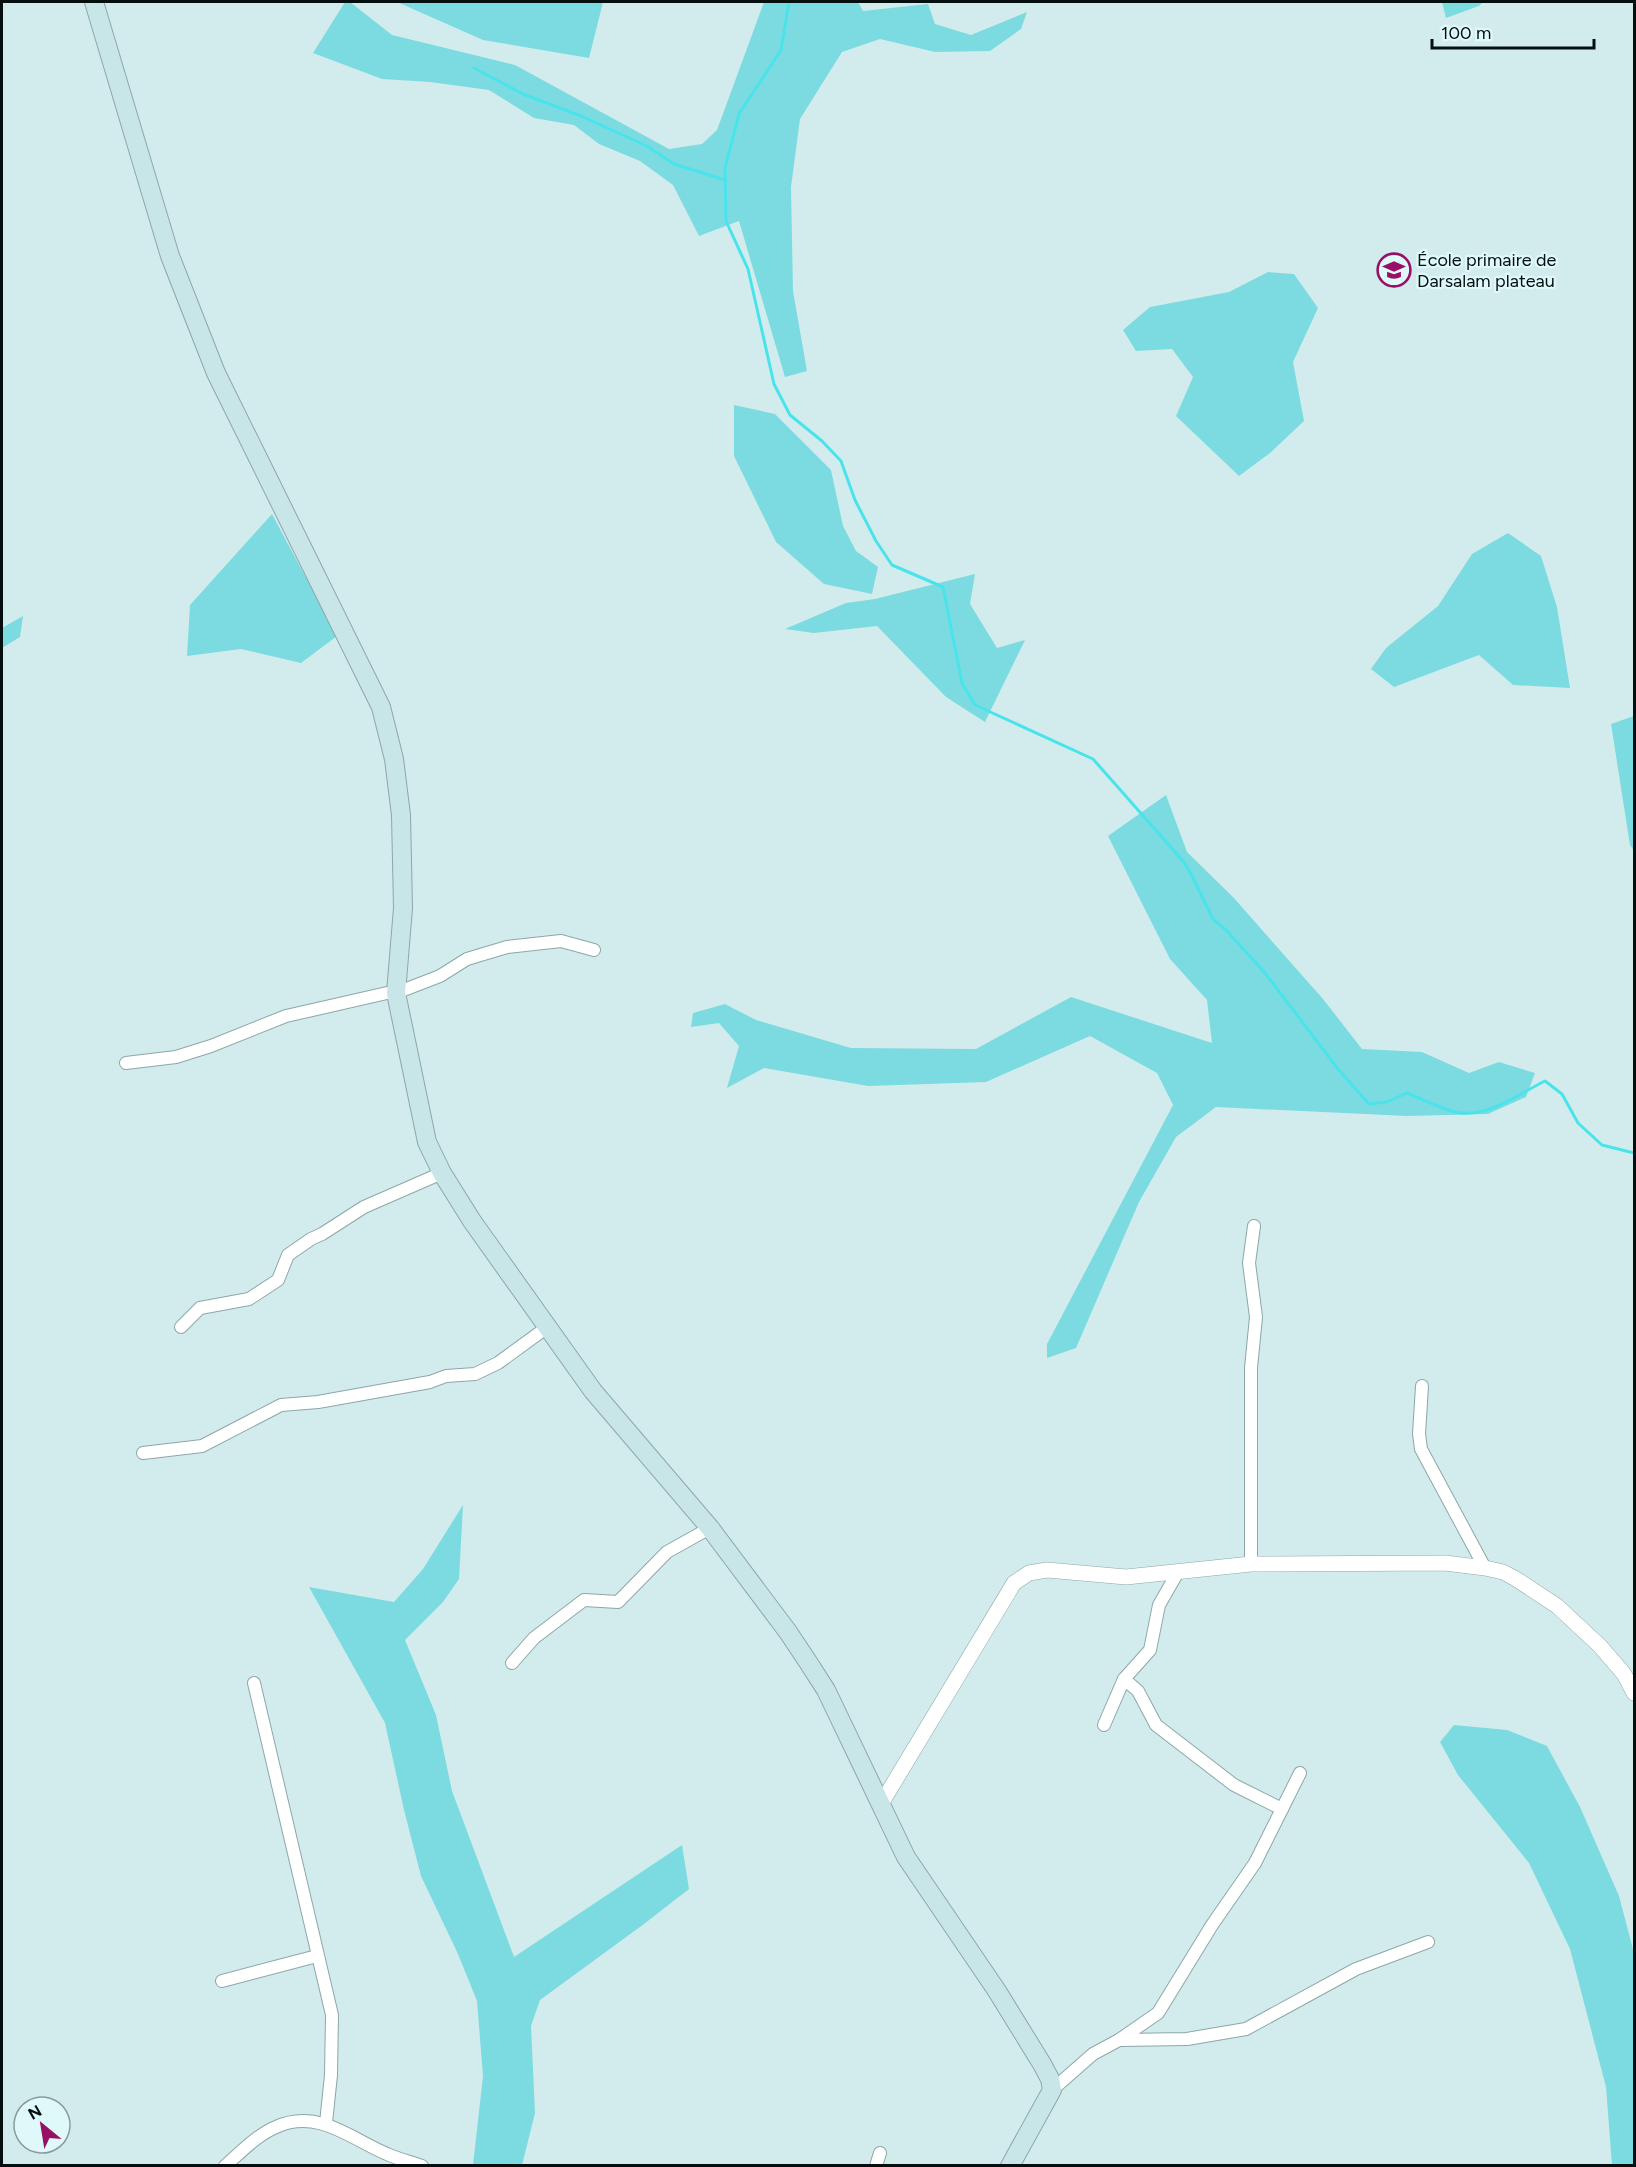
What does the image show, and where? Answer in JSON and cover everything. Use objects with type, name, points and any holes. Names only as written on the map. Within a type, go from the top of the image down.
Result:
[{"type":"main road","points":[[94,2],[170,256],[216,373],[381,707],[394,759],[401,815],[403,908],[396,993],[427,1142],[442,1173],[472,1221],[592,1391],[710,1527],[788,1632],[826,1690],[906,1857],[997,1990],[1042,2064],[1050,2079],[1052,2090],[1010,2166]]},
{"type":"street","points":[[126,1063],[176,1057],[211,1046],[286,1016],[387,993],[396,993],[440,976],[467,959],[507,947],[561,940],[594,950]]},
{"type":"street","points":[[182,1327],[201,1308],[249,1299],[278,1280],[288,1255],[364,1207],[442,1173]]},
{"type":"street","points":[[1251,1564],[1251,1368],[1256,1317],[1248,1263],[1254,1226]]},
{"type":"street","points":[[143,1453],[202,1446],[281,1405],[318,1402],[430,1382],[446,1376],[475,1374],[498,1363],[546,1328]]},
{"type":"street","points":[[1422,1386],[1419,1434],[1421,1449],[1485,1568]]},
{"type":"street","points":[[512,1663],[534,1638],[584,1600],[618,1602],[667,1552],[710,1527]]},
{"type":"street","points":[[881,1804],[1014,1583],[1029,1573],[1047,1570],[1126,1577],[1251,1564],[1445,1563],[1485,1568],[1503,1572],[1557,1606],[1600,1646],[1624,1674],[1635,1693]]},
{"type":"street","points":[[1104,1725],[1124,1679],[1150,1650],[1159,1605],[1178,1572]]},
{"type":"street","points":[[1124,1679],[1138,1691],[1156,1725],[1233,1785],[1282,1809]]},
{"type":"street","points":[[254,1683],[332,2015],[331,2076],[326,2123]]},
{"type":"street","points":[[1052,2090],[1093,2054],[1119,2040],[1158,2013],[1212,1925],[1255,1863],[1300,1773]]},
{"type":"street","points":[[1119,2040],[1187,2039],[1246,2029],[1356,1969],[1428,1942]]},
{"type":"street","points":[[222,1981],[317,1956]]},
{"type":"street","points":[[225,2166],[259,2137],[277,2126],[299,2121],[326,2123],[387,2160],[422,2166]]},
{"type":"shaded area","points":[[345,2],[350,2],[392,35],[515,65],[669,149],[702,144],[717,130],[764,2],[858,2],[863,11],[928,4],[935,24],[971,35],[1027,12],[1021,29],[990,51],[935,52],[880,39],[842,52],[800,119],[791,187],[793,291],[807,371],[785,377],[739,221],[699,236],[673,185],[640,161],[599,144],[574,125],[534,118],[489,90],[430,82],[382,79],[313,53]]},
{"type":"shaded area","points":[[397,2],[603,2],[589,58],[483,40]]},
{"type":"shaded area","points":[[1442,2],[1483,2],[1479,6],[1446,18]]},
{"type":"shaded area","points":[[1268,272],[1294,274],[1318,308],[1293,362],[1304,421],[1270,453],[1239,476],[1176,416],[1193,377],[1172,349],[1136,351],[1123,330],[1150,307],[1229,292]]},
{"type":"shaded area","points":[[734,405],[775,414],[831,470],[843,526],[856,551],[878,567],[872,594],[824,584],[776,542],[734,456]]},
{"type":"shaded area","points":[[272,514],[337,636],[301,663],[241,649],[187,656],[190,605]]},
{"type":"shaded area","points":[[1508,533],[1541,556],[1557,607],[1570,688],[1513,685],[1479,655],[1394,687],[1371,669],[1386,648],[1438,606],[1472,554]]},
{"type":"shaded area","points":[[975,574],[970,604],[997,648],[1025,640],[985,722],[946,697],[877,626],[814,633],[785,629],[846,603],[875,599]]},
{"type":"shaded area","points":[[23,616],[20,637],[2,648],[2,628]]},
{"type":"shaded area","points":[[1634,716],[1634,851],[1630,845],[1611,724]]},
{"type":"shaded area","points":[[1166,795],[1187,852],[1233,897],[1323,999],[1362,1049],[1422,1052],[1469,1073],[1499,1062],[1535,1073],[1526,1097],[1488,1114],[1407,1116],[1216,1107],[1176,1137],[1139,1202],[1076,1348],[1047,1358],[1047,1344],[1173,1105],[1157,1073],[1090,1036],[986,1082],[868,1086],[764,1068],[727,1088],[739,1046],[719,1023],[691,1027],[693,1013],[725,1004],[756,1020],[851,1048],[976,1049],[1071,997],[1212,1043],[1207,1000],[1170,959],[1108,836]]},
{"type":"shaded area","points":[[463,1505],[459,1579],[443,1602],[405,1640],[436,1715],[452,1791],[514,1957],[682,1845],[689,1889],[540,2000],[531,2026],[535,2113],[522,2165],[473,2165],[483,2076],[477,2001],[458,1954],[421,1876],[385,1723],[309,1587],[394,1602],[423,1569]]},
{"type":"shaded area","points":[[1454,1725],[1507,1730],[1547,1746],[1580,1807],[1619,1896],[1634,1953],[1634,2165],[1612,2165],[1606,2087],[1570,1949],[1529,1863],[1458,1775],[1440,1742]]},
{"type":"waterway","points":[[789,2],[781,50],[739,114],[725,168],[726,221],[748,269],[774,384],[790,415],[822,441],[841,461],[855,500],[876,541],[892,565],[943,587],[962,683],[975,705],[1093,759],[1183,861],[1213,919],[1265,973],[1338,1069],[1369,1104],[1387,1102],[1407,1093],[1455,1112],[1479,1112],[1502,1104],[1545,1081],[1562,1094],[1578,1123],[1602,1145],[1634,1153]]},
{"type":"waterway","points":[[474,68],[523,94],[581,116],[647,146],[674,164],[725,180]]},
{"type":"place","name":"École primaire de Darsalam plateau","points":[[1394,270]]}]
